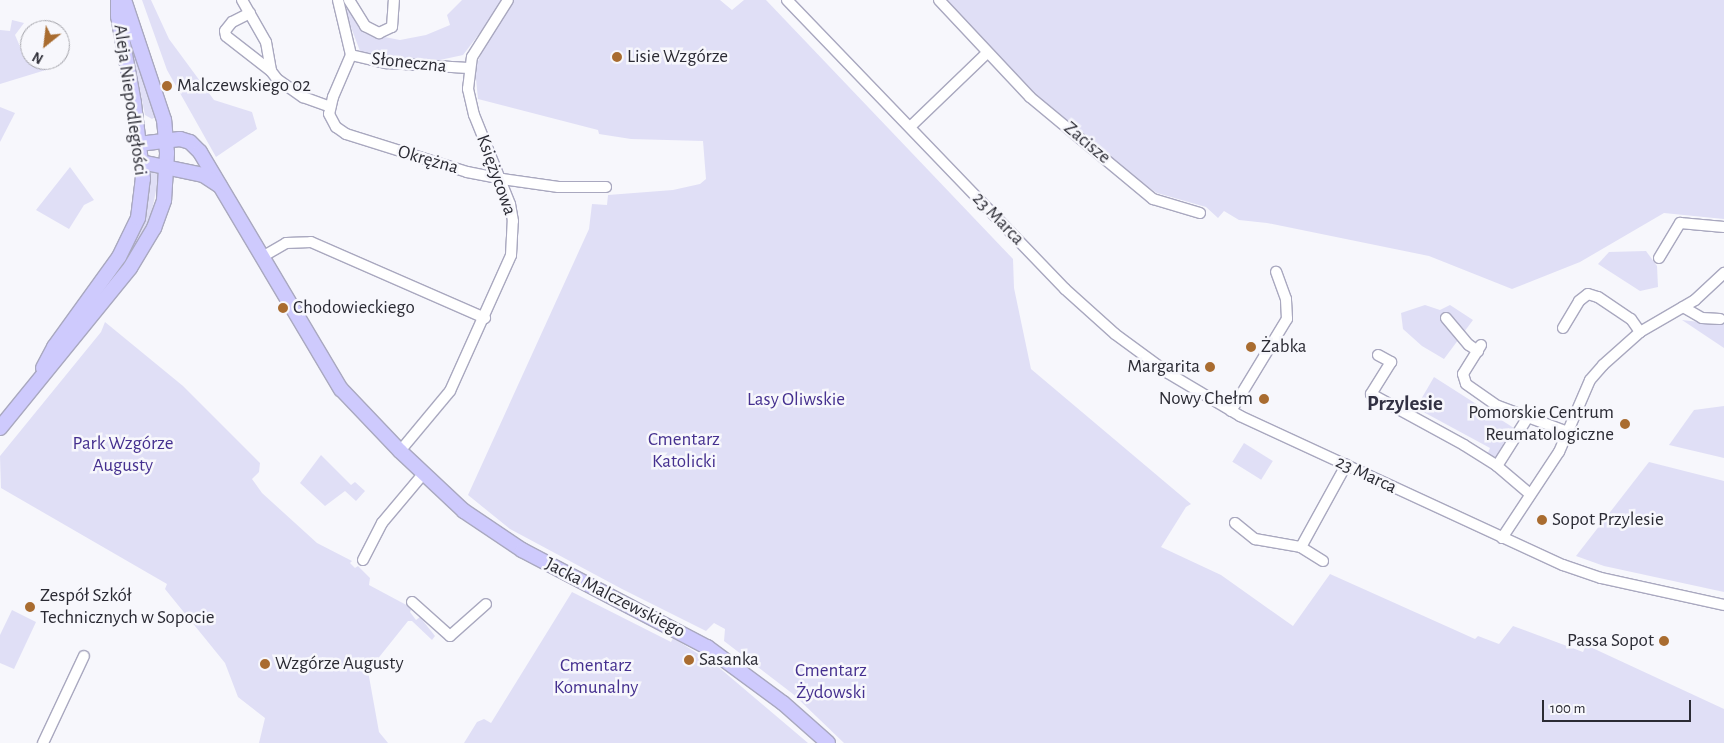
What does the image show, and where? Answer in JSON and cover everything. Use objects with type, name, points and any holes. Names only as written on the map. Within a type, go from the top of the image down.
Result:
[{"type":"main road","name":"Aleja Niepodległości","points":[[37,380],[54,347],[111,270],[131,235],[141,202],[139,144],[118,16],[118,0]]},
{"type":"main road","name":"Aleja Niepodległości","points":[[1,425],[37,380],[64,353],[130,268],[154,228],[165,191],[166,139],[164,120],[154,84],[124,0]]},
{"type":"main road","name":"Jacka Malczewskiego","points":[[139,144],[166,139],[190,142],[208,162],[220,187],[341,389],[400,451],[424,473],[494,533],[718,654],[783,702],[828,743]]},
{"type":"main road","points":[[141,162],[166,169]]},
{"type":"main road","name":"Aleja Niepodległości","points":[[166,169],[183,172]]},
{"type":"main road","name":"Jacka Malczewskiego","points":[[183,172],[203,174],[220,187]]},
{"type":"main road","points":[[165,191],[183,172]]},
{"type":"street","points":[[242,0],[266,42],[272,71]]},
{"type":"street","points":[[250,13],[232,22],[225,31],[226,36],[272,71],[293,92],[330,107],[351,55],[338,0]]},
{"type":"street","points":[[349,0],[365,26],[379,33],[392,27],[394,0]]},
{"type":"street","points":[[468,68],[508,0]]},
{"type":"street","name":"23 Marca","points":[[787,0],[1085,308],[1168,373],[1231,411],[1502,538],[1580,572],[1724,605]]},
{"type":"street","name":"Zacisze","points":[[939,0],[1030,97],[1153,199],[1200,212]]},
{"type":"street","points":[[910,127],[987,53]]},
{"type":"street","name":"Słoneczna","points":[[351,55],[387,62],[468,68]]},
{"type":"street","name":"Księżycowa","points":[[400,451],[443,404],[506,272],[514,238],[510,204],[502,179],[469,101],[468,68]]},
{"type":"street","name":"Okrężna","points":[[330,107],[331,120],[346,134],[466,172],[558,187],[606,187]]},
{"type":"street","points":[[1659,258],[1680,223],[1724,227]]},
{"type":"street","points":[[262,257],[286,243],[311,242],[484,318]]},
{"type":"street","points":[[1231,411],[1287,319],[1286,298],[1276,272]]},
{"type":"street","points":[[1502,538],[1559,452],[1590,380],[1613,353],[1640,332],[1683,307],[1712,287],[1724,273]]},
{"type":"street","points":[[1563,328],[1579,301],[1588,294],[1598,297],[1631,319],[1640,332]]},
{"type":"street","points":[[1683,307],[1702,318],[1720,319]]},
{"type":"street","points":[[1446,318],[1469,345],[1480,348],[1463,374],[1466,384],[1498,406],[1568,432]]},
{"type":"street","points":[[1378,355],[1391,362],[1371,394],[1497,466],[1530,494]]},
{"type":"street","points":[[1497,466],[1528,417]]},
{"type":"street","points":[[1302,547],[1346,465]]},
{"type":"street","points":[[363,560],[382,523],[424,473]]},
{"type":"street","points":[[1234,523],[1255,540],[1302,547],[1323,562]]},
{"type":"street","points":[[412,602],[450,636],[486,604]]},
{"type":"street","points":[[43,743],[84,656]]},
{"type":"green space","points":[[142,0],[151,0],[169,39],[214,100],[252,112],[257,129],[216,157],[167,70]]},
{"type":"green space","points":[[462,0],[505,0],[463,55],[426,63],[374,56],[360,51],[346,14],[348,6],[364,33],[400,40],[426,35],[450,25],[447,15]]},
{"type":"green space","name":"Lasy Oliwskie","points":[[513,0],[720,0],[732,10],[744,0],[766,0],[1013,259],[1014,288],[1031,369],[1191,504],[1186,507],[1161,547],[1221,575],[1293,626],[1330,574],[1475,639],[1478,636],[1499,644],[1513,626],[1583,652],[1586,645],[1724,709],[1724,743],[844,743],[793,694],[724,641],[725,629],[714,623],[706,631],[622,589],[510,529],[468,495],[589,229],[592,204],[607,205],[608,195],[673,190],[700,184],[706,179],[703,141],[631,139],[599,134],[598,130],[478,99],[475,69],[481,54]]},
{"type":"green space","points":[[946,0],[1724,0],[1724,219],[1664,213],[1580,262],[1512,289],[1429,256],[1267,223],[1239,220],[1224,211],[1218,218],[1206,207],[1157,193],[1142,183],[1033,94]]},
{"type":"green space","points":[[12,20],[20,22],[20,28],[15,35],[20,46],[20,70],[46,70],[0,84],[0,30],[10,31]]},
{"type":"green space","points":[[127,25],[157,116],[152,119],[145,115]]},
{"type":"green space","points":[[0,107],[15,113],[0,142]]},
{"type":"green space","points":[[70,167],[94,200],[84,205],[69,229],[36,210]]},
{"type":"green space","points":[[149,171],[159,175],[151,216],[118,276],[115,274],[137,235]]},
{"type":"green space","points":[[1646,251],[1657,266],[1658,287],[1640,291],[1598,264],[1609,252]]},
{"type":"green space","points":[[1425,305],[1440,310],[1450,305],[1473,320],[1444,359],[1422,346],[1403,329],[1401,313]]},
{"type":"green space","points":[[1682,320],[1717,324],[1724,321],[1724,348]]},
{"type":"green space","name":"Park Wzgórze Augusty","points":[[105,322],[183,386],[260,463],[259,472],[252,479],[262,493],[317,543],[352,561],[350,563],[355,568],[358,566],[370,578],[369,585],[412,608],[410,612],[416,620],[420,617],[435,636],[432,640],[412,621],[408,621],[368,671],[379,732],[388,743],[259,743],[265,718],[238,697],[225,663],[165,589],[167,584],[1,488],[0,456],[101,332]]},
{"type":"green space","points":[[1434,377],[1517,430],[1513,436],[1509,434],[1503,444],[1506,446],[1497,459],[1486,457],[1490,448],[1416,408]]},
{"type":"green space","points":[[1724,406],[1724,458],[1669,445],[1694,410]]},
{"type":"green space","points":[[1244,443],[1273,461],[1261,480],[1232,462]]},
{"type":"green space","points":[[321,455],[351,485],[355,482],[365,491],[356,501],[345,491],[325,506],[300,483]]},
{"type":"green space","points":[[1649,462],[1724,481],[1724,592],[1604,566],[1576,556]]},
{"type":"green space","name":"Cmentarz Komunalny","points":[[572,592],[671,642],[673,638],[716,665],[808,743],[464,743],[477,722],[484,719],[491,723]]},
{"type":"green space","points":[[12,610],[36,622],[14,669],[0,663],[0,635]]},
{"type":"place","name":"Lisie Wzgórze","points":[[617,57]]},
{"type":"place","name":"Malczewskiego 02","points":[[167,86]]},
{"type":"place","name":"Chodowieckiego","points":[[283,308]]},
{"type":"place","name":"Żabka","points":[[1251,347]]},
{"type":"place","name":"Margarita","points":[[1210,367]]},
{"type":"place","name":"Nowy Chełm","points":[[1264,399]]},
{"type":"place","name":"Pomorskie Centrum Reumatologiczne","points":[[1625,424]]},
{"type":"place","name":"Sopot Przylesie","points":[[1542,520]]},
{"type":"place","name":"Zespół Szkół Technicznych w Sopocie","points":[[30,607]]},
{"type":"place","name":"Passa Sopot","points":[[1664,641]]},
{"type":"place","name":"Sasanka","points":[[689,660]]},
{"type":"place","name":"Wzgórze Augusty","points":[[265,664]]},
{"type":"district","name":"Przylesie","points":[[1405,404]]},
{"type":"park label","name":"Cmentarz Katolicki","points":[[684,451]]},
{"type":"park label","name":"Cmentarz Żydowski","points":[[831,682]]}]
